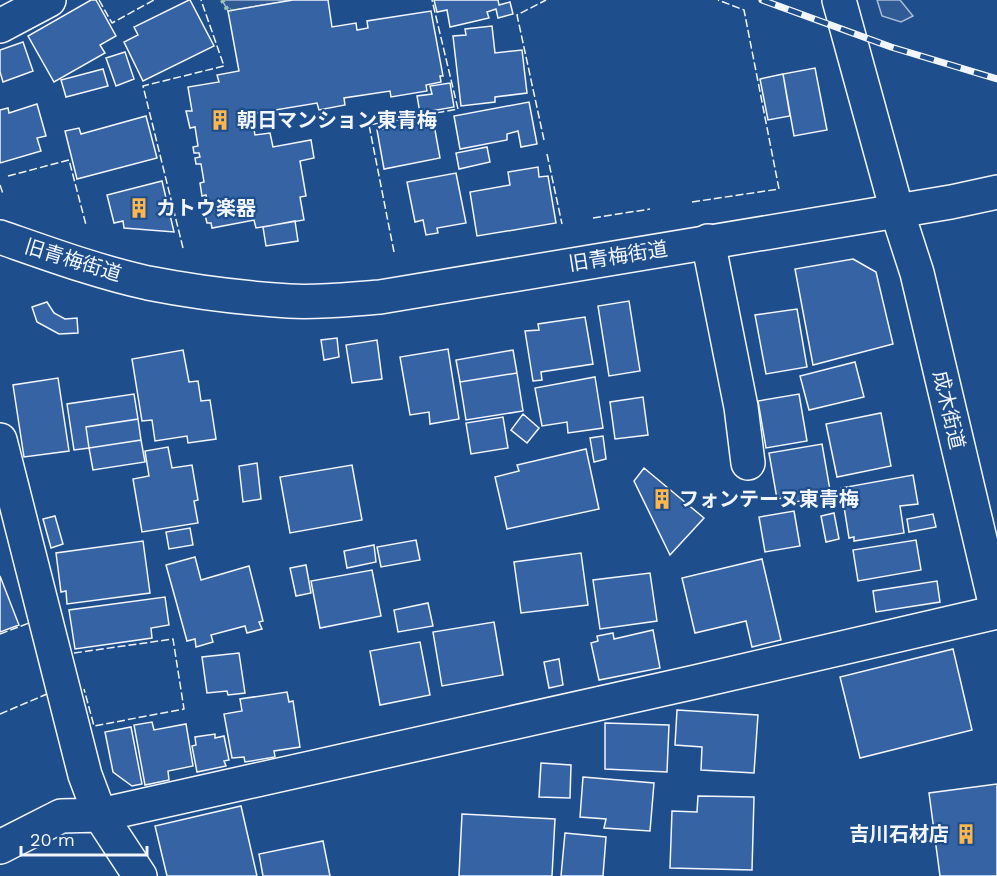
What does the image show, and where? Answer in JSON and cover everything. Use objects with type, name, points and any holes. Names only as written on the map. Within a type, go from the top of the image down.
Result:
[{"type":"street","points":[[0,26],[49,0]]},
{"type":"street","name":"成木街道","points":[[839,0],[897,211],[917,273],[997,611]]},
{"type":"street","name":"旧青梅街道","points":[[0,237],[72,262],[147,282],[237,296],[290,301],[380,297],[897,211],[997,192]]},
{"type":"street","points":[[708,241],[741,406],[748,463]]},
{"type":"street","points":[[0,440],[86,774],[100,815],[140,876]]},
{"type":"street","points":[[0,847],[61,816],[100,815],[717,677],[997,611]]},
{"type":"shaded area","points":[[222,0],[293,0],[228,11]]},
{"type":"shaded area","points":[[877,0],[900,0],[913,16],[901,22],[882,16]]},
{"type":"building","points":[[91,0],[96,0],[116,36],[100,45],[105,53],[54,82],[28,36]]},
{"type":"building","points":[[190,0],[214,46],[143,81],[124,42],[138,35],[134,27]]},
{"type":"building","name":"朝日マンション東青梅","points":[[293,0],[328,0],[332,27],[356,23],[357,30],[368,28],[367,21],[431,11],[443,76],[440,76],[441,82],[426,85],[427,91],[391,97],[390,91],[344,98],[345,105],[319,110],[317,103],[251,114],[255,135],[270,133],[273,147],[311,140],[314,158],[300,161],[306,196],[300,197],[304,220],[256,228],[254,220],[212,228],[211,223],[207,223],[205,215],[210,214],[206,195],[202,196],[200,183],[204,182],[201,164],[196,164],[195,158],[200,157],[199,153],[194,153],[193,147],[198,146],[195,127],[190,128],[186,111],[192,111],[188,87],[219,82],[217,75],[239,71],[228,11]]},
{"type":"building","points":[[434,0],[498,0],[499,5],[510,2],[513,14],[498,18],[496,9],[487,12],[489,18],[450,27],[447,10],[437,12]]},
{"type":"building","points":[[492,26],[495,53],[522,50],[527,93],[495,97],[495,102],[461,106],[453,36],[466,35],[465,29]]},
{"type":"building","points":[[23,42],[33,71],[3,82],[0,72],[0,50]]},
{"type":"building","points":[[125,52],[134,79],[116,86],[106,58]]},
{"type":"building","points":[[815,68],[827,130],[794,136],[783,74]]},
{"type":"building","points":[[103,69],[108,86],[66,97],[61,80]]},
{"type":"building","points":[[783,74],[790,116],[768,120],[760,79]]},
{"type":"building","points":[[450,83],[454,107],[420,113],[417,96],[432,94],[430,86]]},
{"type":"building","points":[[529,102],[537,144],[521,147],[518,131],[507,134],[507,140],[460,149],[454,116]]},
{"type":"building","points":[[37,104],[46,136],[37,138],[41,151],[0,163],[0,110],[8,108],[9,113]]},
{"type":"building","points":[[146,116],[157,158],[77,179],[65,131],[79,128],[81,134]]},
{"type":"building","points":[[433,119],[440,158],[384,169],[377,130]]},
{"type":"building","points":[[487,147],[490,162],[459,169],[456,153]]},
{"type":"building","points":[[538,167],[539,177],[548,176],[556,223],[477,236],[470,192],[510,185],[508,172]]},
{"type":"building","points":[[456,173],[466,223],[437,228],[438,233],[426,235],[423,220],[415,222],[407,182]]},
{"type":"building","name":"カトウ楽器","points":[[162,181],[174,232],[124,228],[123,221],[114,223],[107,195]]},
{"type":"building","points":[[295,221],[298,241],[266,246],[263,227]]},
{"type":"building","points":[[853,259],[876,272],[893,344],[813,365],[795,269]]},
{"type":"building","points":[[629,301],[640,371],[609,376],[598,306]]},
{"type":"building","points":[[47,302],[54,313],[65,319],[77,318],[78,333],[59,334],[37,322],[32,307]]},
{"type":"building","points":[[797,309],[807,367],[766,374],[755,315]]},
{"type":"building","points":[[585,317],[593,364],[541,372],[542,380],[533,381],[525,331],[539,330],[538,324]]},
{"type":"building","points":[[337,338],[339,357],[324,360],[321,340]]},
{"type":"building","points":[[377,340],[382,379],[352,383],[346,345]]},
{"type":"building","points":[[448,349],[459,419],[430,424],[429,412],[410,415],[400,357]]},
{"type":"building","points":[[183,350],[189,382],[198,381],[201,401],[210,400],[216,439],[188,443],[187,436],[155,441],[152,420],[142,421],[132,359]]},
{"type":"building","points":[[513,350],[517,373],[460,382],[456,360]]},
{"type":"building","points":[[855,362],[864,397],[809,410],[800,376]]},
{"type":"building","points":[[517,373],[523,411],[466,420],[460,382]]},
{"type":"building","points":[[595,377],[603,428],[568,433],[567,422],[542,426],[535,388]]},
{"type":"building","points":[[58,378],[69,451],[24,457],[13,385]]},
{"type":"building","points":[[134,394],[138,419],[86,427],[89,448],[74,450],[67,404]]},
{"type":"building","points":[[799,394],[807,441],[766,448],[758,401]]},
{"type":"building","points":[[643,397],[648,435],[615,439],[610,402]]},
{"type":"building","points":[[881,413],[891,466],[837,477],[826,424]]},
{"type":"building","points":[[523,414],[539,428],[527,443],[511,430]]},
{"type":"building","points":[[503,417],[508,448],[471,454],[466,423]]},
{"type":"building","points":[[138,419],[141,440],[89,448],[86,427]]},
{"type":"building","points":[[603,436],[606,459],[594,462],[590,438]]},
{"type":"building","points":[[141,440],[145,462],[93,470],[89,448]]},
{"type":"building","points":[[822,444],[830,490],[823,491],[824,497],[795,502],[794,496],[777,499],[769,453]]},
{"type":"building","points":[[168,447],[172,468],[192,465],[198,500],[194,501],[198,523],[142,532],[133,479],[149,476],[145,451]]},
{"type":"building","points":[[586,449],[599,509],[507,529],[495,477],[519,471],[517,465]]},
{"type":"building","points":[[257,463],[261,499],[243,502],[239,466]]},
{"type":"building","points":[[352,465],[362,520],[290,533],[280,477]]},
{"type":"building","name":"フォンテーヌ東青梅","points":[[644,468],[704,518],[670,555],[634,481]]},
{"type":"building","points":[[913,475],[918,504],[900,506],[904,533],[854,541],[854,537],[849,538],[841,488]]},
{"type":"building","points":[[794,511],[800,546],[765,552],[759,517]]},
{"type":"building","points":[[834,513],[839,539],[826,542],[821,516]]},
{"type":"building","points":[[933,514],[936,527],[909,532],[907,519]]},
{"type":"building","points":[[55,516],[63,544],[51,548],[43,519]]},
{"type":"building","points":[[190,528],[193,545],[169,549],[166,532]]},
{"type":"building","points":[[416,540],[420,560],[381,567],[377,547]]},
{"type":"building","points":[[916,540],[921,570],[858,581],[853,550]]},
{"type":"building","points":[[143,541],[150,593],[67,604],[66,591],[61,592],[56,553]]},
{"type":"building","points":[[374,545],[376,562],[347,568],[344,551]]},
{"type":"building","points":[[581,553],[588,605],[521,613],[514,562]]},
{"type":"building","points":[[195,557],[201,580],[249,566],[263,621],[259,622],[262,629],[247,633],[245,626],[211,635],[213,642],[196,647],[195,639],[187,641],[166,565]]},
{"type":"building","points":[[762,559],[781,640],[752,647],[746,621],[695,633],[682,578]]},
{"type":"building","points":[[306,565],[311,593],[296,596],[290,568]]},
{"type":"building","points":[[372,570],[381,616],[320,628],[311,581]]},
{"type":"building","points":[[650,573],[657,621],[600,629],[593,580]]},
{"type":"building","points":[[0,576],[19,625],[0,632]]},
{"type":"building","points":[[937,581],[940,602],[876,612],[873,591]]},
{"type":"building","points":[[165,597],[169,625],[151,628],[152,638],[75,649],[69,610]]},
{"type":"building","points":[[428,603],[433,626],[398,632],[394,610]]},
{"type":"building","points":[[494,622],[503,675],[442,686],[433,632]]},
{"type":"building","points":[[653,630],[660,668],[599,680],[591,643],[598,641],[597,636],[613,633],[614,639]]},
{"type":"building","points":[[420,642],[430,695],[380,705],[370,651]]},
{"type":"building","points":[[953,649],[972,730],[860,758],[840,677]]},
{"type":"building","points":[[239,653],[245,693],[228,695],[227,691],[207,693],[202,657]]},
{"type":"building","points":[[559,659],[563,685],[549,688],[544,662]]},
{"type":"building","points":[[287,692],[289,702],[293,701],[300,747],[274,751],[275,757],[245,762],[244,757],[232,758],[224,714],[242,711],[240,699]]},
{"type":"building","points":[[677,710],[758,715],[754,773],[701,770],[702,747],[675,745]]},
{"type":"building","points":[[152,722],[154,730],[186,724],[193,766],[168,771],[169,780],[145,785],[134,725]]},
{"type":"building","points":[[605,723],[669,725],[667,772],[605,769]]},
{"type":"building","points":[[131,727],[142,784],[132,786],[113,772],[105,732]]},
{"type":"building","points":[[215,734],[215,738],[224,736],[229,760],[224,761],[226,766],[197,772],[192,746],[196,745],[195,737]]},
{"type":"building","points":[[541,763],[571,765],[570,798],[539,797]]},
{"type":"building","points":[[583,777],[654,783],[650,831],[604,828],[606,819],[580,817]]},
{"type":"building","name":"吉川石材店","points":[[997,784],[997,876],[940,876],[929,793]]},
{"type":"building","points":[[698,796],[754,797],[752,870],[670,868],[672,811],[697,812]]},
{"type":"building","points":[[241,806],[257,876],[167,876],[155,826]]},
{"type":"building","points":[[462,814],[555,819],[552,876],[459,876]]},
{"type":"building","points":[[565,833],[606,837],[603,876],[561,876]]},
{"type":"building","points":[[323,841],[330,876],[263,876],[259,854]]},
{"type":"railway","points":[[762,0],[891,47],[997,79]]},
{"type":"hedge","points":[[222,0],[228,11],[231,10]]},
{"type":"fence","points":[[99,0],[112,23],[154,0]]},
{"type":"fence","points":[[183,248],[143,86],[224,66],[201,0]]},
{"type":"fence","points":[[394,252],[369,125],[458,109],[432,0]]},
{"type":"fence","points":[[544,140],[517,15],[546,0]]},
{"type":"fence","points":[[692,202],[779,189],[744,10],[718,0]]},
{"type":"fence","points":[[547,154],[562,224]]},
{"type":"fence","points":[[8,176],[69,160],[86,225]]},
{"type":"fence","points":[[0,185],[3,194]]},
{"type":"fence","points":[[593,218],[650,209]]},
{"type":"fence","points":[[0,634],[29,623]]},
{"type":"fence","points":[[74,653],[173,639],[184,709],[94,726],[84,689]]},
{"type":"fence","points":[[0,714],[47,694]]},
{"type":"place","name":"朝日マンション東青梅","points":[[220,120]]},
{"type":"place","name":"カトウ楽器","points":[[139,208]]},
{"type":"place","name":"フォンテーヌ東青梅","points":[[662,499]]},
{"type":"place","name":"吉川石材店","points":[[966,834]]}]
